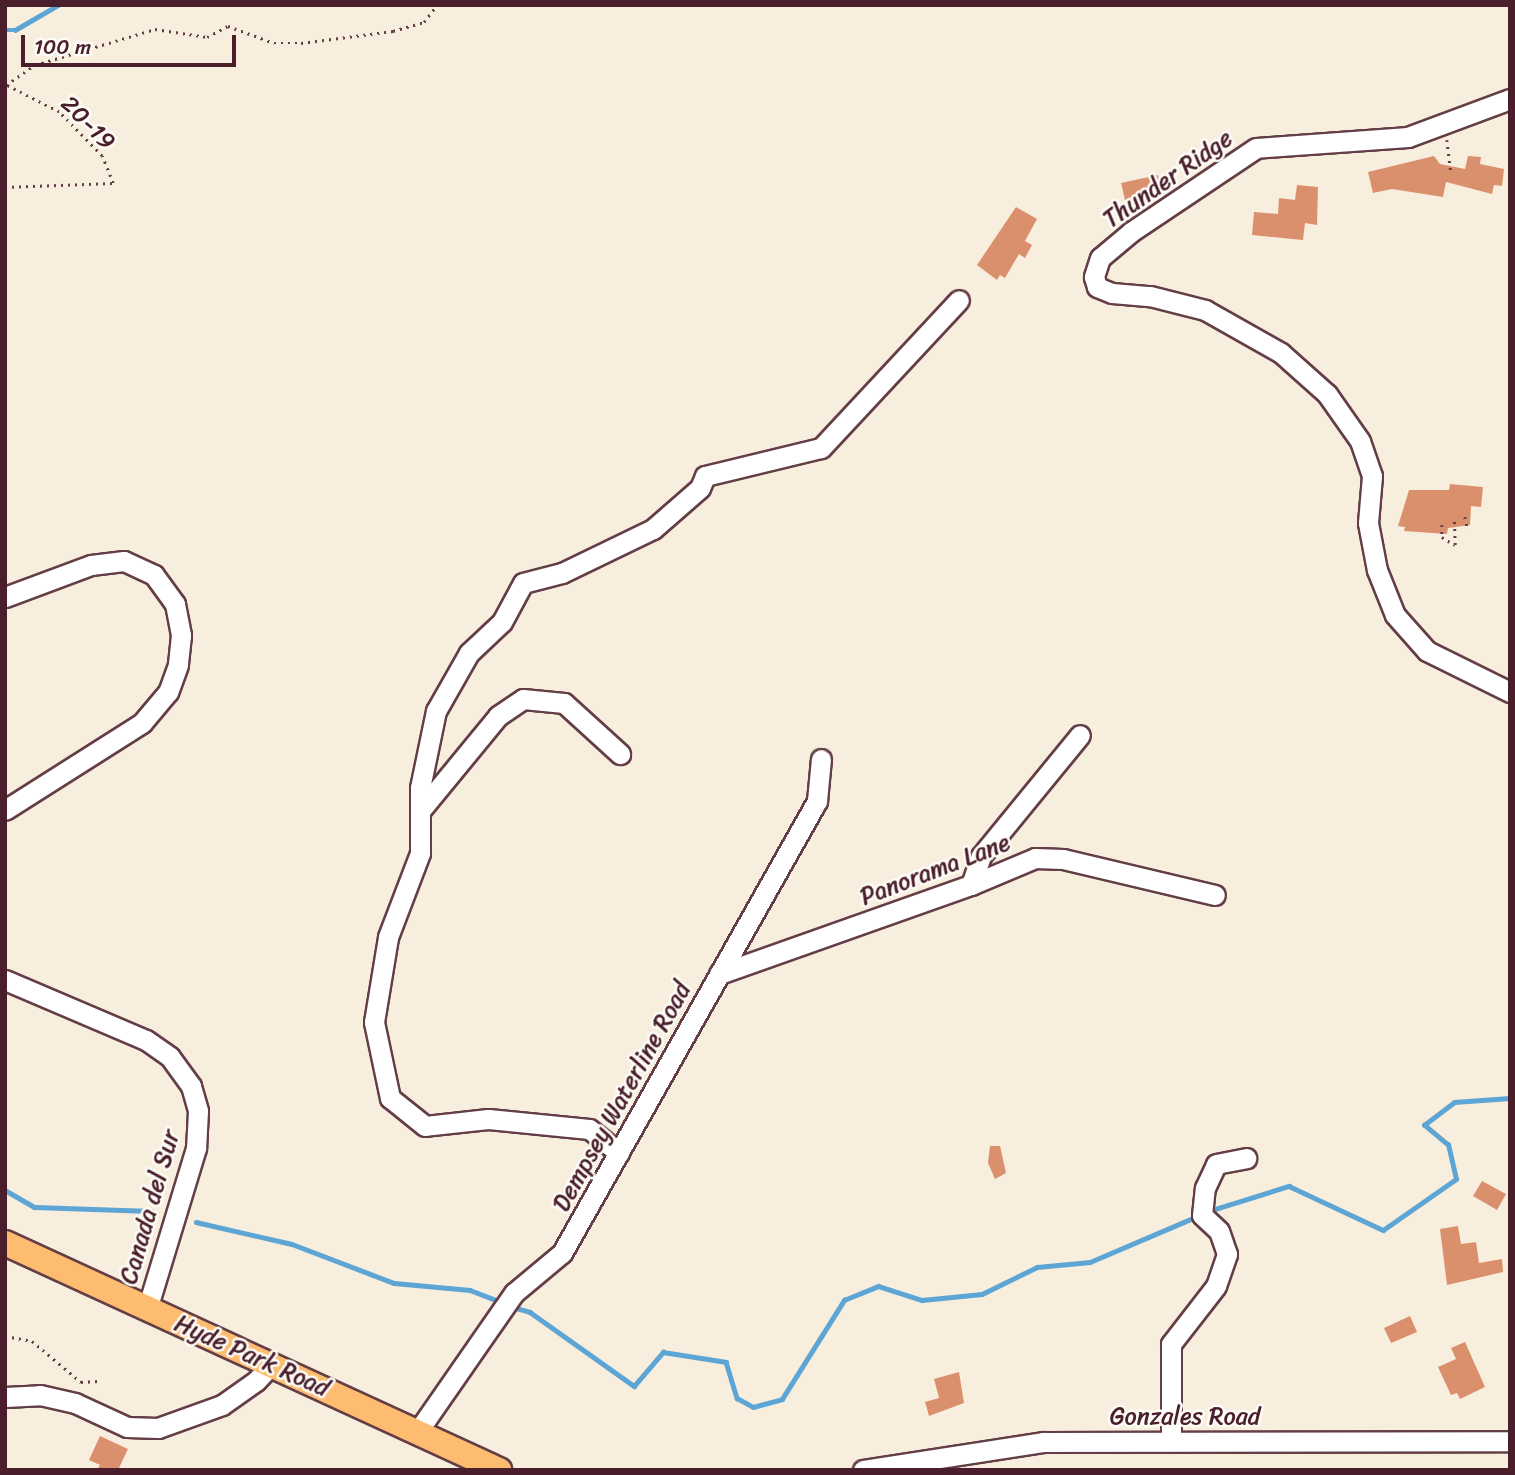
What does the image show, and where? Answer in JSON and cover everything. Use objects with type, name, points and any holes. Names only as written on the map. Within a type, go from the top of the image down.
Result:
[{"type":"main road","name":"Hyde Park Road","points":[[5,1243],[499,1470]]},
{"type":"street","name":"Thunder Ridge","points":[[1510,99],[1408,137],[1256,148],[1131,232],[1100,258],[1094,277],[1097,287],[1112,293],[1150,296],[1205,310],[1281,353],[1327,394],[1360,441],[1372,476],[1368,523],[1377,570],[1395,615],[1427,651],[1510,692]]},
{"type":"street","points":[[619,1153],[589,1129],[488,1119],[425,1126],[390,1098],[374,1022],[387,937],[420,853],[420,788],[436,711],[469,653],[502,622],[523,583],[562,573],[653,529],[700,488],[705,476],[821,448],[959,300]]},
{"type":"street","points":[[5,597],[91,565],[124,561],[154,575],[175,604],[181,635],[178,665],[168,692],[142,723],[5,810]]},
{"type":"street","points":[[420,811],[498,716],[523,699],[564,703],[621,754]]},
{"type":"street","points":[[971,885],[981,856],[1080,735]]},
{"type":"street","name":"Dempsey Waterline Road","points":[[418,1431],[501,1319],[514,1293],[562,1253],[817,801],[821,759]]},
{"type":"street","name":"Panorama Lane","points":[[719,974],[971,885],[1035,858],[1063,859],[1215,895]]},
{"type":"street","name":"Canada del Sur","points":[[5,980],[146,1040],[170,1057],[191,1086],[198,1111],[196,1148],[147,1309]]},
{"type":"street","points":[[1171,1440],[1171,1344],[1216,1286],[1227,1254],[1219,1231],[1202,1215],[1205,1188],[1216,1164],[1246,1158]]},
{"type":"street","points":[[5,1397],[40,1395],[75,1403],[127,1427],[158,1428],[222,1405],[248,1388],[271,1365]]},
{"type":"street","name":"Gonzales Road","points":[[863,1470],[1043,1442],[1510,1441]]},
{"type":"path","points":[[6,85],[35,65],[155,29],[207,37],[228,26],[274,43],[300,43],[424,22],[437,5]]},
{"type":"path","name":"20-19","points":[[5,187],[113,183],[102,156],[59,112],[6,85]]},
{"type":"path","points":[[1441,132],[1448,142],[1451,172]]},
{"type":"path","points":[[1465,517],[1468,531]]},
{"type":"path","points":[[1442,525],[1442,537],[1455,545],[1454,520]]},
{"type":"path","points":[[5,1336],[33,1341],[81,1381],[99,1381]]},
{"type":"building","points":[[1434,156],[1440,164],[1465,169],[1468,156],[1481,157],[1480,164],[1504,169],[1502,186],[1494,185],[1492,194],[1446,182],[1443,197],[1392,189],[1373,193],[1368,172]]},
{"type":"building","points":[[1158,175],[1162,191],[1125,200],[1121,183]]},
{"type":"building","points":[[1297,185],[1318,187],[1317,225],[1305,223],[1303,240],[1252,235],[1254,212],[1278,214],[1279,198],[1295,200]]},
{"type":"building","points":[[1016,207],[1037,219],[1025,241],[1032,245],[1025,258],[1019,254],[1005,278],[1000,275],[997,280],[977,265]]},
{"type":"building","points":[[1450,484],[1483,487],[1481,507],[1471,506],[1470,525],[1448,528],[1447,534],[1404,531],[1405,527],[1398,526],[1409,490],[1449,490]]},
{"type":"building","points":[[990,1146],[1000,1146],[1006,1173],[995,1179],[988,1163]]},
{"type":"building","points":[[1482,1181],[1506,1194],[1497,1210],[1473,1196]]},
{"type":"building","points":[[1458,1226],[1461,1244],[1476,1242],[1479,1263],[1502,1259],[1503,1272],[1447,1285],[1440,1229]]},
{"type":"building","points":[[1410,1316],[1417,1332],[1391,1343],[1384,1328]]},
{"type":"building","points":[[1465,1342],[1485,1387],[1460,1399],[1457,1393],[1451,1395],[1438,1367],[1456,1359],[1451,1348]]},
{"type":"building","points":[[959,1372],[964,1403],[929,1416],[925,1402],[939,1398],[934,1379]]},
{"type":"building","points":[[100,1436],[128,1449],[118,1470],[97,1470],[100,1465],[89,1460]]},
{"type":"waterway","points":[[5,30],[15,30],[58,5]]},
{"type":"waterway","points":[[1209,1211],[1289,1186],[1383,1230],[1456,1179],[1448,1145],[1424,1125],[1454,1102],[1510,1098]]},
{"type":"waterway","points":[[5,1190],[35,1207],[151,1211]]},
{"type":"waterway","points":[[513,1307],[530,1312],[634,1386],[663,1352],[726,1362],[737,1398],[753,1407],[782,1399],[844,1300],[878,1286],[922,1300],[982,1294],[1037,1267],[1090,1262],[1198,1216]]},
{"type":"waterway","points":[[196,1222],[292,1244],[394,1283],[470,1290],[502,1302]]}]
